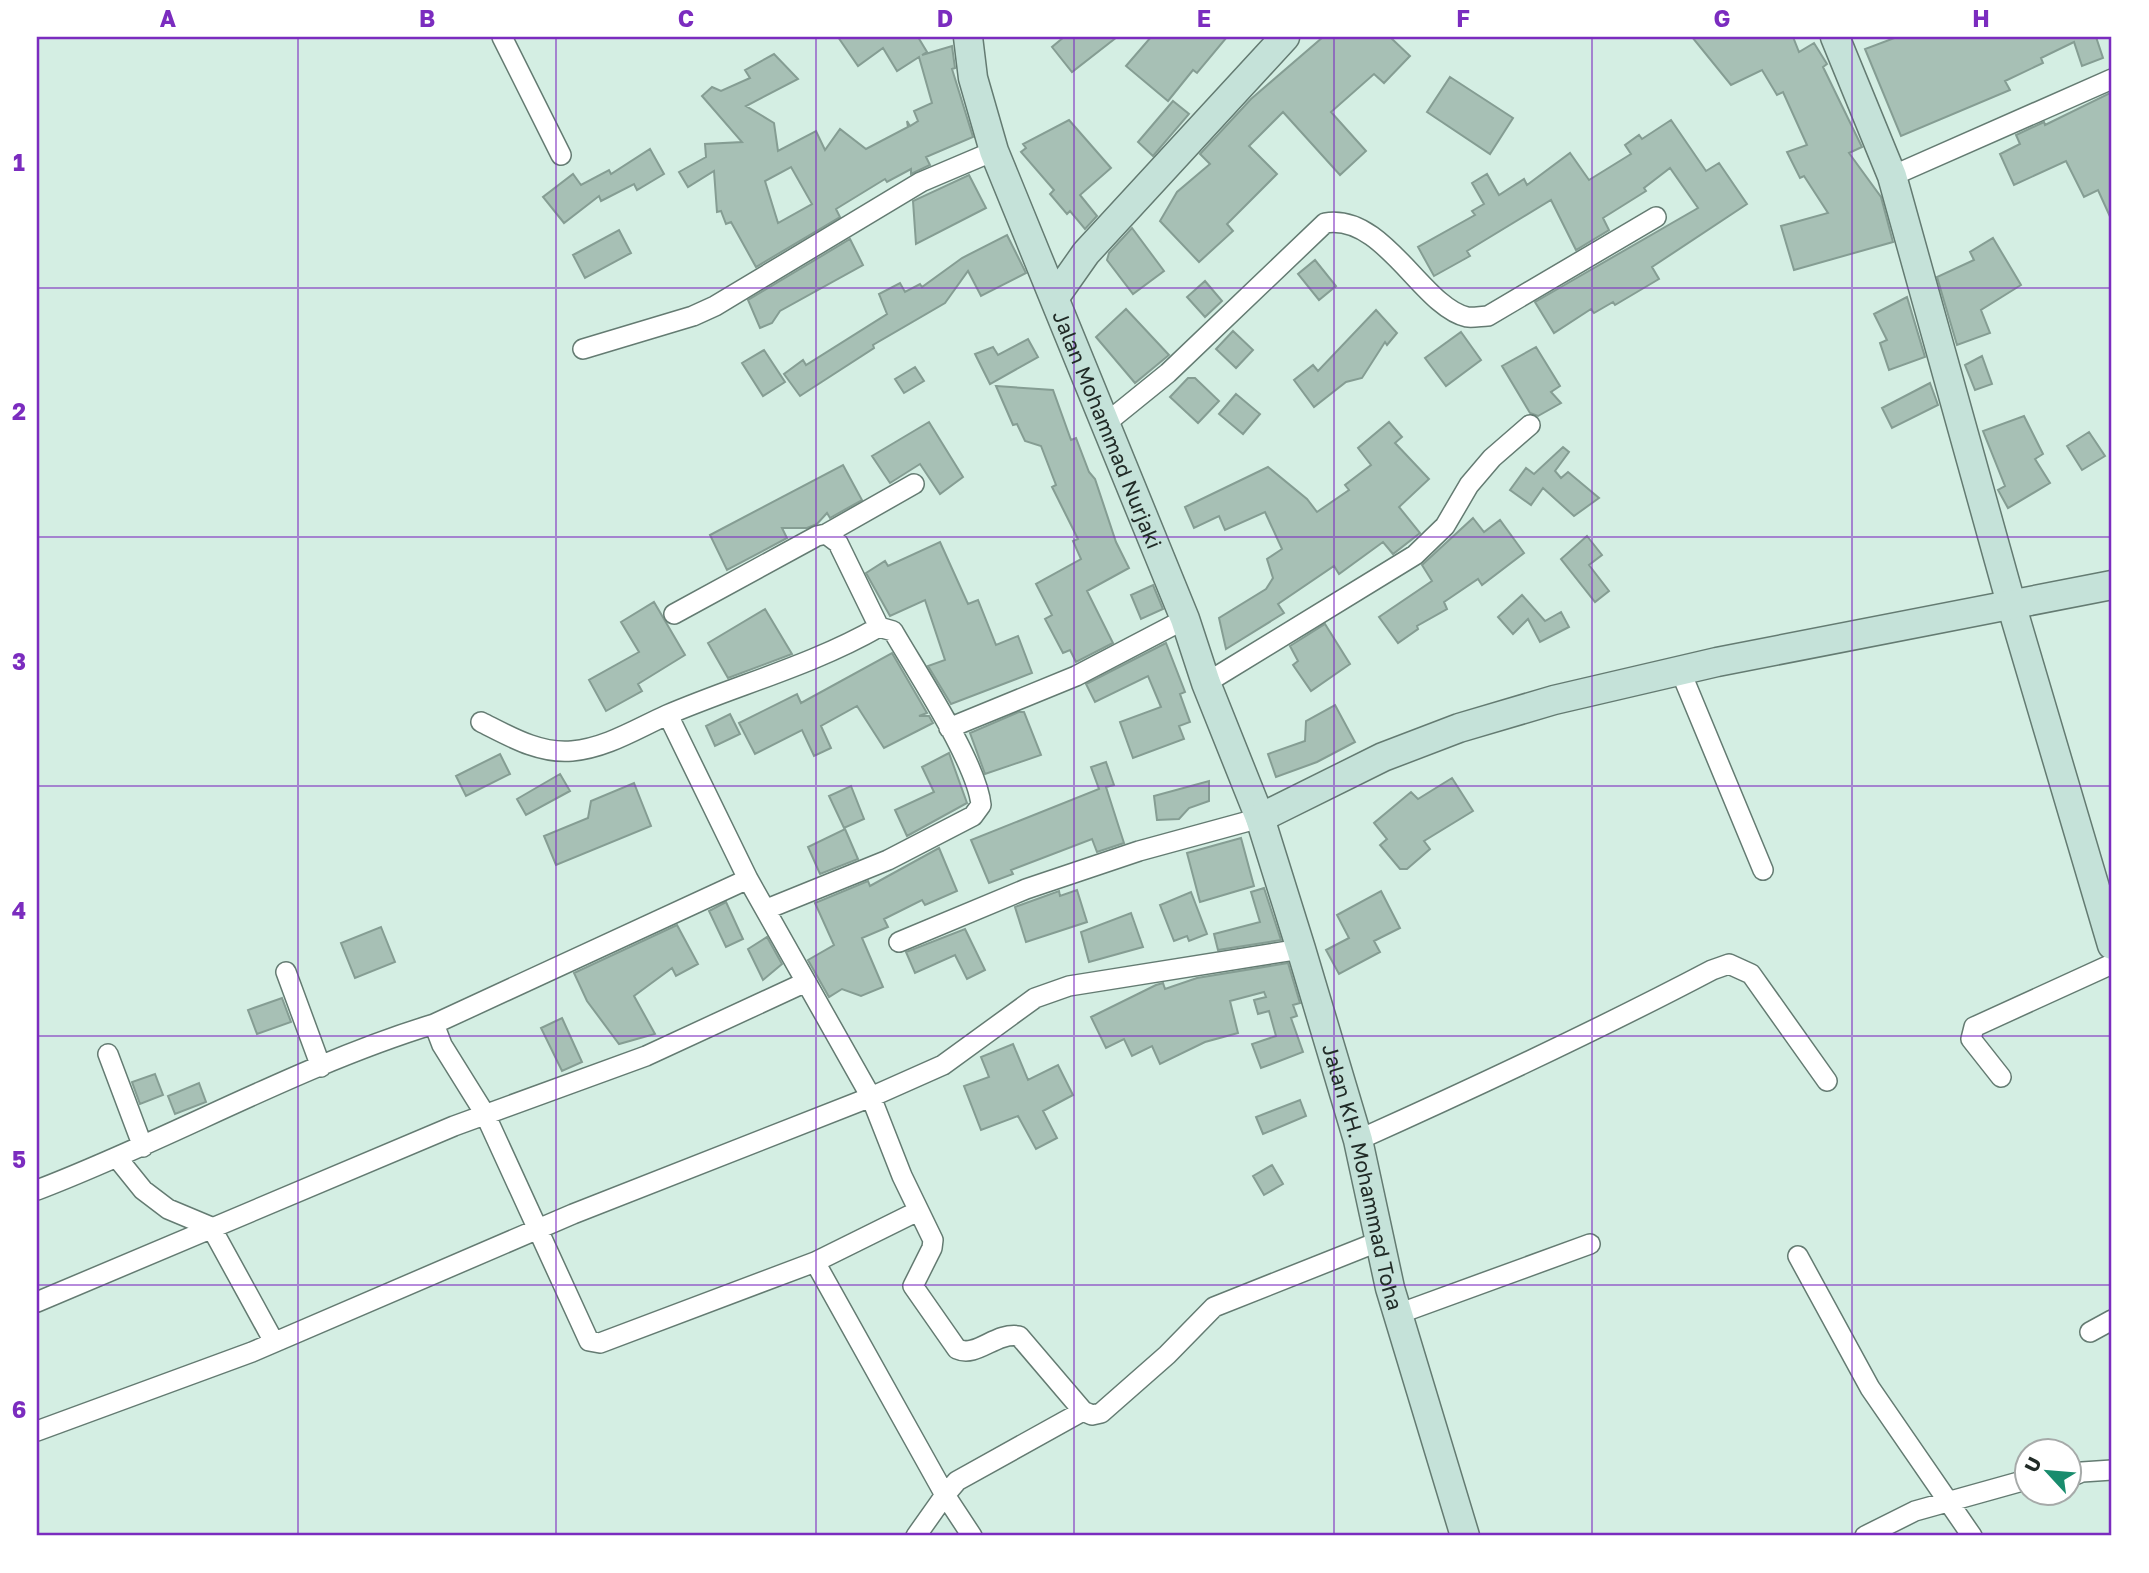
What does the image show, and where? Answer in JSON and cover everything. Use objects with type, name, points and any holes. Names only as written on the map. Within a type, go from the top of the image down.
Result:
[{"type":"street","points":[[502,37],[561,155]]},
{"type":"street","name":"Jalan Mohammad Nurjaki","points":[[968,37],[974,78],[995,151],[1185,619],[1206,683],[1260,818]]},
{"type":"street","points":[[1055,297],[1086,253],[1284,37]]},
{"type":"street","points":[[1835,37],[1892,176],[2012,607],[2112,945]]},
{"type":"street","points":[[1892,176],[2112,79]]},
{"type":"street","points":[[583,349],[693,316],[715,306],[921,182],[995,151]]},
{"type":"street","points":[[1105,424],[1168,373],[1325,223],[1337,221],[1357,227],[1397,257],[1450,310],[1468,317],[1489,316],[1656,217]]},
{"type":"street","points":[[1039,255],[1086,253]]},
{"type":"street","points":[[1206,683],[1415,555],[1445,526],[1469,485],[1492,458],[1531,425]]},
{"type":"street","points":[[674,614],[914,484]]},
{"type":"street","points":[[767,909],[887,860],[973,816],[981,805],[980,791],[949,728],[893,631],[880,627],[838,543],[826,534]]},
{"type":"street","points":[[899,942],[1039,884],[1139,851],[1260,818],[1383,757],[1459,728],[1554,700],[1680,670],[2012,607],[2112,585]]},
{"type":"street","points":[[949,728],[1076,676],[1185,619]]},
{"type":"street","points":[[481,722],[528,746],[571,751],[613,740],[668,715],[745,687],[859,639],[880,627]]},
{"type":"street","points":[[1680,670],[1763,870]]},
{"type":"street","points":[[668,715],[748,879],[871,1097],[920,1216],[933,1240],[913,1286],[957,1349],[971,1352],[1005,1334],[1019,1336],[1083,1411],[1092,1415],[1101,1413],[1167,1355],[1214,1307],[1380,1241]]},
{"type":"street","name":"Jalan KH. Mohammad Toha","points":[[1260,818],[1358,1140],[1398,1314],[1465,1536]]},
{"type":"street","points":[[37,1189],[118,1159],[321,1067],[434,1024],[748,879]]},
{"type":"street","points":[[37,1431],[251,1352],[273,1340],[871,1097],[943,1065],[1035,998],[1069,986],[1301,949]]},
{"type":"street","points":[[1358,1140],[1453,1100],[1730,964],[1751,974],[1827,1081]]},
{"type":"street","points":[[2001,1077],[1971,1039],[1974,1027],[2112,964]]},
{"type":"street","points":[[286,972],[321,1067]]},
{"type":"street","points":[[37,1302],[485,1114],[646,1056],[806,982]]},
{"type":"street","points":[[434,1024],[442,1045],[485,1114],[584,1334],[594,1344],[816,1262],[920,1216]]},
{"type":"street","points":[[108,1054],[143,1147]]},
{"type":"street","points":[[118,1159],[143,1190],[167,1209],[211,1227],[273,1340]]},
{"type":"street","points":[[1398,1314],[1590,1244]]},
{"type":"street","points":[[1798,1256],[1870,1388],[1972,1536]]},
{"type":"street","points":[[816,1262],[950,1489],[972,1536]]},
{"type":"street","points":[[2090,1332],[2112,1320]]},
{"type":"street","points":[[916,1536],[950,1489],[1083,1411]]},
{"type":"street","points":[[2082,1472],[2112,1470]]},
{"type":"street","points":[[1865,1536],[1915,1511],[2012,1484]]},
{"type":"building","points":[[838,37],[918,37],[927,52],[922,55],[952,46],[955,68],[952,69],[973,137],[926,157],[930,165],[911,174],[911,169],[887,182],[885,179],[836,209],[840,217],[756,267],[731,222],[726,224],[721,211],[717,212],[714,171],[688,187],[679,172],[706,157],[705,144],[742,142],[702,96],[712,87],[721,91],[750,78],[745,70],[774,54],[798,79],[746,106],[774,123],[778,151],[816,131],[825,150],[840,129],[866,149],[908,127],[907,121],[910,126],[918,121],[914,111],[932,103],[919,57],[897,71],[883,48],[858,66]],"holes":[[[791,167],[812,204],[778,223],[765,181]]]},
{"type":"building","points":[[1064,37],[1117,37],[1072,72],[1052,47]]},
{"type":"building","points":[[1151,37],[1227,37],[1197,73],[1193,70],[1168,101],[1126,66]]},
{"type":"building","points":[[1323,37],[1390,37],[1410,56],[1384,83],[1374,74],[1331,112],[1366,151],[1340,175],[1283,112],[1249,146],[1277,174],[1227,224],[1233,231],[1199,262],[1160,221],[1177,192],[1210,164],[1200,154],[1251,99]]},
{"type":"building","points":[[1692,37],[1793,37],[1799,52],[1814,43],[1827,64],[1823,67],[1862,147],[1849,153],[1881,197],[1893,242],[1794,270],[1781,226],[1828,213],[1804,176],[1800,178],[1787,152],[1807,145],[1783,92],[1777,95],[1762,70],[1731,85]]},
{"type":"building","points":[[1897,37],[2096,37],[2103,58],[2082,66],[2074,42],[2041,58],[2043,63],[2005,81],[2010,90],[1901,136],[1865,49]]},
{"type":"building","points":[[1450,77],[1513,118],[1490,154],[1427,112]]},
{"type":"building","points":[[2112,92],[2112,221],[2098,190],[2084,197],[2066,161],[2014,185],[2000,154],[2020,144],[2016,135],[2044,122],[2045,125]]},
{"type":"building","points":[[1173,101],[1189,114],[1153,156],[1138,142]]},
{"type":"building","points":[[1069,120],[1111,168],[1080,195],[1097,216],[1085,229],[1070,211],[1067,214],[1050,194],[1054,190],[1021,152],[1026,148],[1023,144]]},
{"type":"building","points":[[1671,120],[1706,171],[1719,163],[1747,204],[1652,267],[1659,279],[1615,305],[1613,302],[1594,313],[1591,309],[1554,333],[1535,302],[1698,208],[1670,168],[1644,188],[1646,191],[1603,218],[1609,230],[1576,250],[1551,200],[1467,251],[1470,256],[1434,276],[1418,247],[1475,215],[1472,211],[1484,204],[1472,183],[1487,174],[1499,195],[1524,179],[1527,185],[1570,153],[1589,180],[1631,154],[1625,145],[1639,135],[1642,139]]},
{"type":"building","points":[[650,149],[664,174],[637,190],[634,184],[601,201],[599,196],[564,223],[543,197],[573,174],[581,185],[609,170],[611,174]]},
{"type":"building","points":[[969,175],[986,208],[916,244],[913,201]]},
{"type":"building","points":[[1132,228],[1164,271],[1133,294],[1107,260],[1109,253]]},
{"type":"building","points":[[619,230],[631,253],[585,278],[573,255]]},
{"type":"building","points":[[1007,235],[1026,273],[981,296],[968,271],[945,303],[873,345],[874,348],[800,396],[784,374],[803,360],[806,365],[887,314],[879,294],[900,283],[905,292],[920,284],[922,287],[962,258]]},
{"type":"building","points":[[1993,238],[2021,285],[1981,310],[1990,333],[1957,345],[1937,277],[1974,260],[1970,252]]},
{"type":"building","points":[[850,239],[863,265],[780,311],[772,323],[760,328],[748,300]]},
{"type":"building","points":[[1315,260],[1336,286],[1319,300],[1298,274]]},
{"type":"building","points":[[1205,281],[1222,301],[1205,317],[1187,297]]},
{"type":"building","points":[[1907,297],[1925,357],[1889,370],[1880,343],[1887,340],[1874,314]]},
{"type":"building","points":[[1126,309],[1169,355],[1135,383],[1096,337]]},
{"type":"building","points":[[1376,310],[1397,333],[1387,345],[1385,342],[1362,378],[1346,382],[1314,407],[1294,380],[1313,365],[1318,371]]},
{"type":"building","points":[[1233,331],[1253,350],[1236,368],[1216,349]]},
{"type":"building","points":[[1461,332],[1481,360],[1446,386],[1425,358]]},
{"type":"building","points":[[1028,339],[1038,357],[990,384],[975,354],[993,347],[998,355]]},
{"type":"building","points":[[1536,347],[1560,386],[1551,392],[1561,403],[1538,416],[1530,413],[1502,366]]},
{"type":"building","points":[[764,350],[785,382],[763,396],[742,363]]},
{"type":"building","points":[[1982,356],[1992,384],[1975,390],[1965,365]]},
{"type":"building","points":[[915,367],[924,381],[904,393],[895,379]]},
{"type":"building","points":[[1188,378],[1195,378],[1219,401],[1198,423],[1170,397]]},
{"type":"building","points":[[1930,383],[1938,405],[1892,428],[1882,408]]},
{"type":"building","points":[[996,386],[1053,390],[1071,440],[1076,438],[1089,472],[1095,479],[1116,542],[1129,568],[1087,591],[1113,643],[1076,662],[1070,650],[1063,653],[1045,619],[1052,615],[1036,584],[1081,559],[1073,541],[1078,539],[1052,487],[1056,485],[1041,446],[1025,441],[1017,424],[1013,425]]},
{"type":"building","points":[[1236,394],[1260,414],[1243,434],[1219,414]]},
{"type":"building","points":[[2024,416],[2043,454],[2035,459],[2050,483],[2008,508],[1998,490],[2005,486],[1983,431]]},
{"type":"building","points":[[929,422],[963,477],[940,494],[920,464],[890,483],[872,456]]},
{"type":"building","points":[[1389,422],[1402,437],[1395,443],[1429,479],[1399,507],[1420,533],[1393,554],[1383,542],[1339,574],[1334,566],[1278,604],[1284,613],[1226,649],[1219,618],[1266,589],[1273,578],[1267,559],[1282,549],[1265,512],[1225,530],[1219,516],[1194,528],[1185,507],[1268,467],[1307,499],[1317,512],[1349,490],[1345,485],[1371,465],[1358,448]]},
{"type":"building","points":[[2089,432],[2105,456],[2082,470],[2067,446]]},
{"type":"building","points":[[1563,447],[1569,452],[1555,471],[1561,478],[1568,472],[1599,498],[1574,516],[1543,488],[1531,505],[1510,490],[1526,468],[1534,474]]},
{"type":"building","points":[[843,465],[862,500],[830,518],[827,513],[817,524],[807,528],[782,528],[787,538],[727,570],[710,535]]},
{"type":"building","points":[[1473,518],[1484,532],[1500,520],[1524,553],[1482,585],[1478,579],[1444,602],[1447,609],[1417,626],[1418,629],[1398,643],[1379,617],[1432,581],[1422,565]]},
{"type":"building","points":[[1587,536],[1602,555],[1589,565],[1609,591],[1595,602],[1561,559]]},
{"type":"building","points":[[940,542],[968,604],[978,600],[996,645],[1018,636],[1032,673],[951,704],[928,666],[945,660],[925,600],[890,616],[866,573],[885,561],[888,566]]},
{"type":"building","points":[[1153,585],[1163,609],[1141,619],[1131,595]]},
{"type":"building","points":[[1522,595],[1545,621],[1561,612],[1569,627],[1540,642],[1528,619],[1513,634],[1498,617]]},
{"type":"building","points":[[654,602],[685,655],[638,684],[642,691],[606,711],[589,680],[639,652],[621,622]]},
{"type":"building","points":[[765,609],[792,654],[728,678],[708,643]]},
{"type":"building","points":[[1325,624],[1350,664],[1311,691],[1293,665],[1298,661],[1290,646]]},
{"type":"building","points":[[1166,643],[1185,692],[1180,694],[1190,722],[1179,726],[1184,739],[1133,758],[1120,722],[1161,707],[1148,676],[1095,702],[1086,684]]},
{"type":"building","points":[[892,653],[927,713],[919,716],[929,716],[933,723],[884,748],[857,706],[821,726],[831,748],[814,756],[802,730],[755,754],[739,723],[797,694],[801,703]]},
{"type":"building","points":[[1335,705],[1355,742],[1317,762],[1276,777],[1268,754],[1305,741],[1306,721]]},
{"type":"building","points":[[1024,712],[1041,755],[985,774],[970,733]]},
{"type":"building","points":[[730,714],[740,734],[715,746],[706,726]]},
{"type":"building","points":[[949,753],[967,803],[907,836],[895,810],[934,792],[922,767]]},
{"type":"building","points":[[500,754],[510,774],[466,796],[456,776]]},
{"type":"building","points":[[1106,762],[1114,785],[1106,787],[1124,843],[1097,852],[1092,839],[1011,870],[1013,874],[989,883],[971,840],[1099,789],[1091,767]]},
{"type":"building","points":[[560,774],[570,791],[526,815],[517,799]]},
{"type":"building","points":[[1452,778],[1473,811],[1424,841],[1430,849],[1407,869],[1400,869],[1380,845],[1387,839],[1374,823],[1411,792],[1418,799]]},
{"type":"building","points":[[1209,781],[1209,801],[1189,808],[1179,819],[1157,820],[1154,796]]},
{"type":"building","points":[[634,783],[651,826],[556,865],[544,836],[588,818],[591,801]]},
{"type":"building","points":[[851,786],[864,819],[844,828],[829,796]]},
{"type":"building","points":[[845,829],[858,859],[820,874],[808,847]]},
{"type":"building","points":[[1241,838],[1254,886],[1200,902],[1187,853]]},
{"type":"building","points":[[939,848],[957,891],[925,905],[922,900],[884,919],[888,927],[862,938],[883,987],[861,996],[842,989],[829,997],[808,960],[834,945],[815,903],[868,881],[870,886]]},
{"type":"building","points":[[1264,888],[1281,940],[1218,950],[1214,934],[1260,922],[1251,892]]},
{"type":"building","points":[[1077,890],[1087,922],[1026,942],[1015,907],[1059,891],[1060,896]]},
{"type":"building","points":[[1381,891],[1400,928],[1374,941],[1380,952],[1339,974],[1326,950],[1349,938],[1337,915]]},
{"type":"building","points":[[1191,892],[1207,934],[1189,941],[1187,936],[1174,941],[1160,905]]},
{"type":"building","points":[[726,902],[743,939],[726,947],[709,911]]},
{"type":"building","points":[[1131,913],[1143,947],[1089,962],[1081,932]]},
{"type":"building","points":[[677,925],[698,964],[676,976],[672,968],[634,996],[655,1034],[619,1044],[587,1001],[574,973]]},
{"type":"building","points":[[381,927],[395,962],[355,978],[341,943]]},
{"type":"building","points":[[965,929],[985,970],[967,979],[955,955],[915,973],[906,952]]},
{"type":"building","points":[[767,937],[782,964],[763,980],[748,949]]},
{"type":"building","points":[[1288,963],[1300,1003],[1293,1005],[1297,1016],[1291,1018],[1303,1052],[1261,1068],[1252,1044],[1276,1036],[1269,1011],[1258,1014],[1254,1000],[1266,997],[1264,992],[1230,1001],[1238,1033],[1205,1042],[1160,1064],[1152,1046],[1132,1056],[1124,1039],[1106,1048],[1091,1017],[1163,983],[1165,989],[1197,978]]},
{"type":"building","points":[[282,998],[291,1022],[257,1034],[248,1010]]},
{"type":"building","points":[[562,1018],[582,1062],[562,1071],[541,1028]]},
{"type":"building","points":[[1013,1044],[1028,1080],[1058,1065],[1073,1095],[1043,1111],[1057,1138],[1036,1149],[1018,1116],[981,1130],[964,1086],[989,1077],[981,1057]]},
{"type":"building","points":[[155,1074],[163,1095],[140,1104],[132,1082]]},
{"type":"building","points":[[199,1083],[206,1102],[175,1114],[168,1096]]},
{"type":"building","points":[[1300,1100],[1306,1116],[1263,1134],[1256,1117]]},
{"type":"building","points":[[1272,1165],[1283,1184],[1264,1195],[1253,1176]]}]
